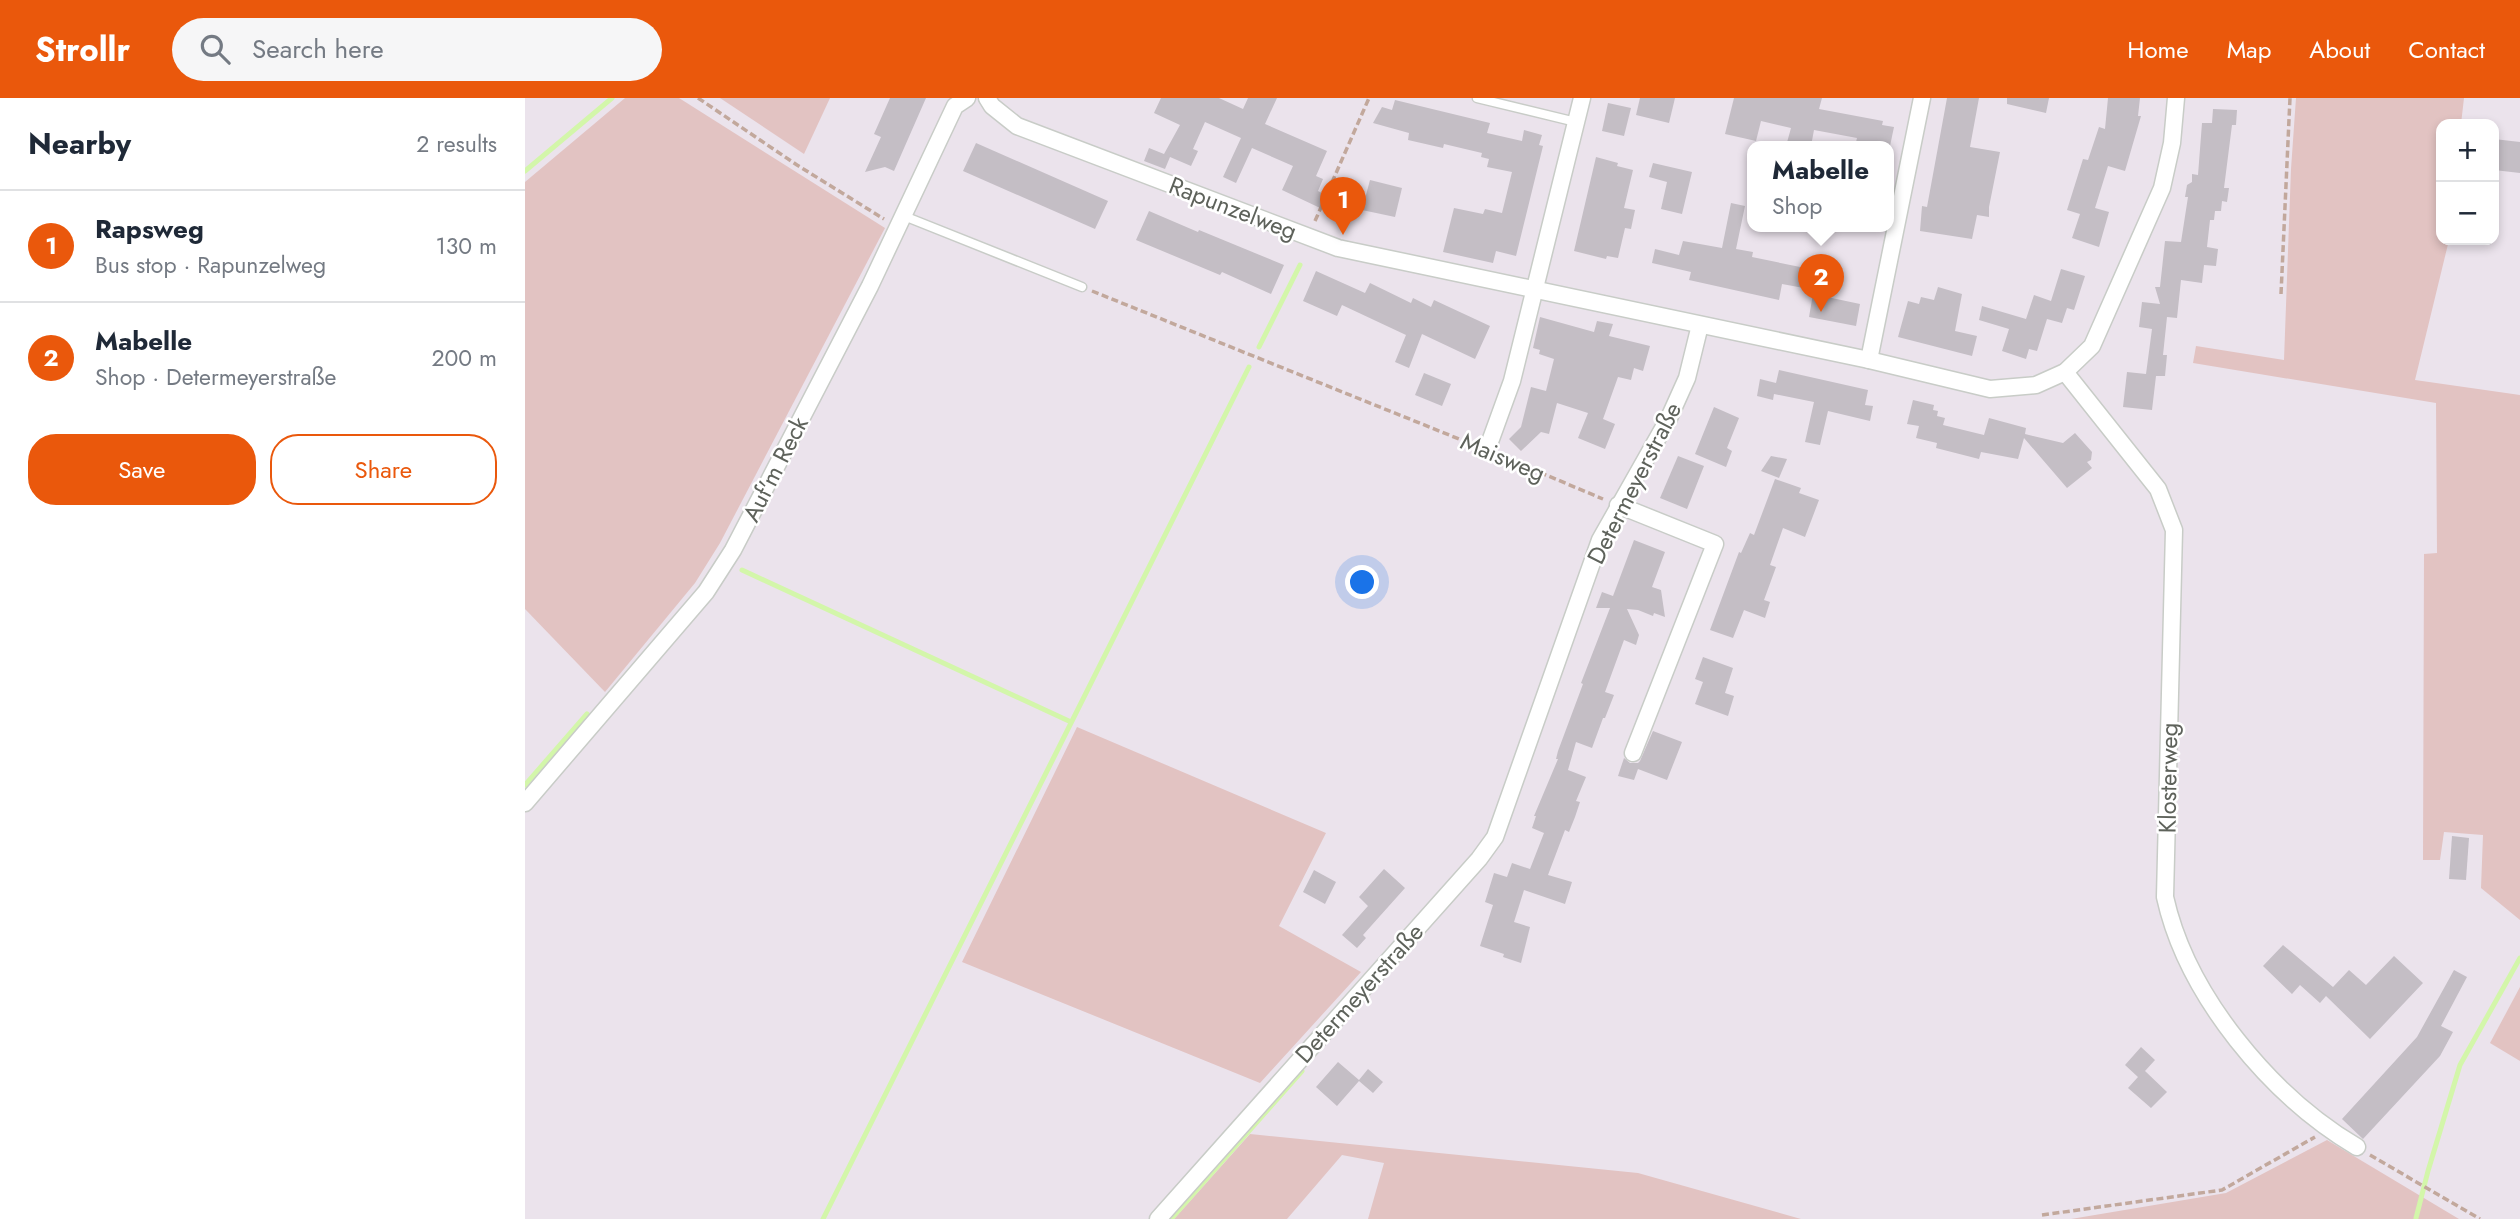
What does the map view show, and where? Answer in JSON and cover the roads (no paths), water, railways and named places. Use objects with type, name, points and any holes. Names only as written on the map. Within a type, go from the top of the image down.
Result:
[{"type":"street","name":"Auf'm Reck","points":[[525,803],[706,592],[745,526],[901,222],[955,106],[967,98]]},
{"type":"street","name":"Rapunzelweg","points":[[987,98],[992,106],[1017,126],[1338,248],[1700,325]]},
{"type":"street","points":[[1487,450],[1512,382],[1582,98]]},
{"type":"street","points":[[1700,325],[1869,360],[1990,389],[2036,385],[2065,372],[2092,346],[2162,188],[2172,143],[2176,98]]},
{"type":"street","points":[[1894,230],[1919,99]]},
{"type":"street","points":[[1869,360],[1894,232]]},
{"type":"street","name":"Determeyerstraße","points":[[1158,1219],[1479,859],[1495,837],[1600,540],[1669,418],[1686,378],[1700,325]]},
{"type":"street","name":"Klosterweg","points":[[2065,372],[2158,489],[2174,530],[2165,897],[2171,925],[2196,978],[2229,1032],[2291,1098],[2329,1129],[2357,1147]]},
{"type":"street","points":[[1618,505],[1715,544],[1633,753]]},
{"type":"lane","points":[[1477,98],[1577,122]]},
{"type":"lane","points":[[901,222],[1081,287]]},
{"type":"waterway","points":[[525,171],[612,98]]},
{"type":"waterway","points":[[1259,347],[1300,265]]},
{"type":"waterway","points":[[823,1219],[1249,367]]},
{"type":"waterway","points":[[742,570],[1071,722]]},
{"type":"waterway","points":[[525,785],[587,714]]},
{"type":"waterway","points":[[2416,1218],[2460,1065],[2520,958]]},
{"type":"waterway","points":[[1171,1219],[1302,1071]]},
{"type":"place","name":"Rapsweg","points":[[1343,235]]},
{"type":"place","name":"Mabelle","points":[[1821,312]]}]
